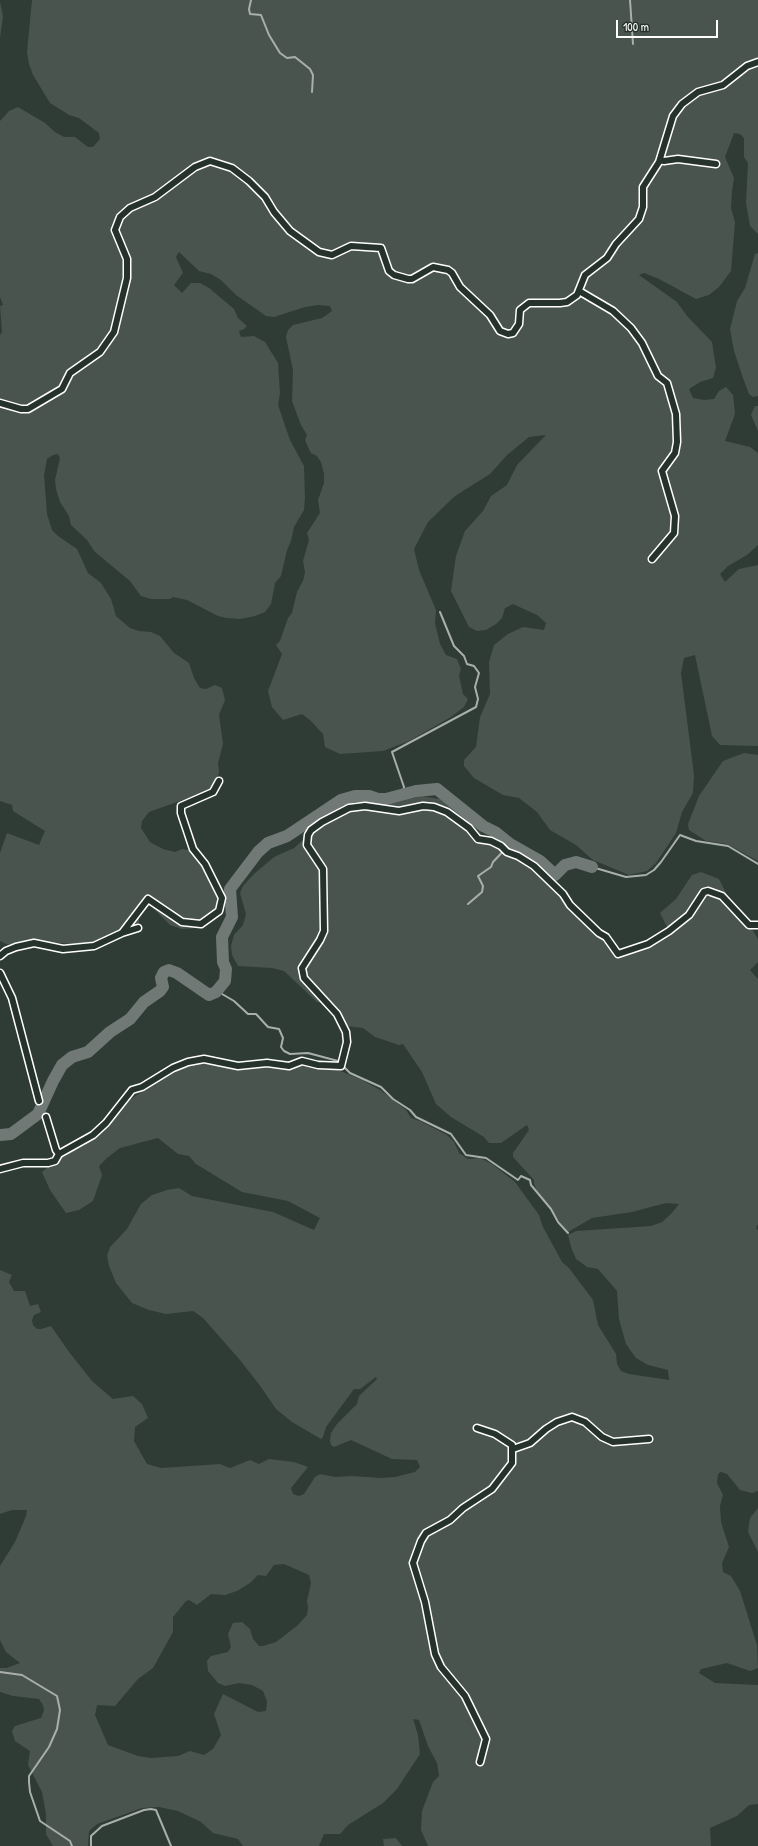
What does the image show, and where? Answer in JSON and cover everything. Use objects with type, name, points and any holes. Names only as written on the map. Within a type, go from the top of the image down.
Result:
[{"type":"street","points":[[0,403],[21,409],[28,409],[62,389],[70,373],[100,352],[114,332],[127,278],[127,259],[115,230],[120,216],[130,208],[155,198],[195,166],[203,162],[210,161],[232,168],[249,181],[265,197],[274,212],[290,230],[319,252],[332,255],[351,246],[375,246],[381,248],[389,271],[394,275],[408,279],[412,279],[433,267],[448,270],[452,273],[460,287],[490,316],[504,333],[513,333],[517,329],[520,310],[529,303],[560,304],[572,299],[579,291],[585,275],[607,258],[616,244],[640,219],[643,207],[643,187],[660,160],[673,116],[682,104],[698,92],[723,85],[747,66],[758,62]]},
{"type":"street","points":[[660,160],[664,161],[678,159],[716,164]]},
{"type":"street","points":[[579,291],[613,311],[631,328],[642,343],[658,376],[667,383],[676,414],[677,442],[675,453],[662,470],[665,486],[675,516],[674,533],[652,559]]},
{"type":"street","points":[[122,933],[148,899],[182,922],[201,924],[219,911],[222,898],[205,864],[193,849],[181,813],[181,806],[213,792],[219,781]]},
{"type":"street","points":[[0,1170],[24,1163],[48,1163],[55,1161],[59,1154],[93,1135],[106,1123],[132,1090],[142,1087],[173,1068],[188,1062],[204,1059],[238,1066],[267,1063],[289,1066],[302,1061],[318,1065],[341,1066],[347,1042],[346,1032],[337,1014],[304,978],[302,968],[324,931],[322,869],[307,845],[308,835],[311,830],[322,822],[348,808],[365,806],[399,811],[423,806],[434,807],[447,812],[469,828],[478,839],[491,841],[502,846],[507,852],[518,856],[534,866],[563,894],[570,905],[599,933],[606,937],[618,954],[648,944],[669,931],[689,915],[704,892],[708,891],[722,896],[749,925],[758,925]]},
{"type":"street","points":[[0,956],[6,951],[16,947],[34,943],[63,949],[94,946],[122,933],[138,928]]},
{"type":"street","points":[[0,973],[14,1004],[39,1102]]},
{"type":"street","points":[[46,1117],[56,1150],[59,1154]]},
{"type":"street","points":[[513,1449],[530,1443],[546,1429],[557,1422],[572,1417],[585,1422],[602,1437],[613,1442],[649,1439]]},
{"type":"street","points":[[477,1428],[495,1434],[512,1445],[512,1463],[497,1484],[482,1496],[462,1508],[450,1520],[426,1533],[421,1541],[413,1564],[425,1602],[435,1654],[441,1667],[465,1696],[486,1739],[480,1762]]},
{"type":"shaded area","points":[[32,0],[758,0],[758,234],[750,226],[746,203],[748,163],[744,157],[744,138],[740,134],[734,133],[725,157],[734,178],[731,208],[735,222],[731,271],[719,287],[709,295],[696,299],[659,279],[644,273],[639,275],[677,302],[687,316],[712,342],[716,368],[713,378],[700,382],[689,389],[693,398],[704,400],[714,399],[719,391],[726,387],[733,395],[735,414],[725,441],[750,447],[758,453],[758,545],[747,555],[728,566],[720,574],[725,582],[739,569],[758,565],[758,746],[720,745],[712,736],[695,655],[684,658],[681,673],[694,775],[693,793],[682,812],[676,833],[656,863],[647,871],[629,875],[593,860],[576,845],[550,830],[537,812],[519,798],[503,795],[474,778],[464,766],[464,760],[476,747],[480,717],[490,694],[489,662],[494,645],[508,634],[523,627],[544,630],[546,623],[537,615],[513,604],[505,608],[502,618],[486,630],[477,631],[469,627],[451,591],[456,556],[465,531],[483,511],[491,496],[507,485],[517,465],[546,435],[529,437],[507,455],[490,474],[455,496],[428,522],[414,549],[419,570],[436,610],[435,623],[440,644],[446,655],[457,659],[461,669],[459,676],[463,694],[468,699],[464,707],[451,717],[409,741],[383,751],[340,754],[325,747],[323,734],[302,714],[283,720],[272,707],[268,691],[282,654],[276,645],[280,641],[288,618],[292,613],[297,592],[303,581],[305,572],[303,561],[309,540],[307,533],[320,513],[318,500],[324,483],[324,474],[321,462],[317,456],[311,453],[308,447],[305,440],[307,435],[301,425],[292,401],[293,370],[286,337],[288,330],[293,325],[322,318],[332,311],[330,306],[318,305],[305,307],[274,317],[266,316],[236,295],[221,280],[211,274],[199,271],[179,252],[176,257],[183,273],[174,285],[182,293],[191,283],[200,283],[209,288],[234,309],[238,318],[247,326],[239,331],[241,337],[254,336],[265,342],[278,363],[280,393],[278,405],[290,440],[304,466],[305,498],[304,510],[294,527],[281,576],[275,583],[271,604],[265,612],[240,619],[218,616],[187,600],[173,597],[170,599],[151,599],[141,596],[130,581],[95,552],[87,540],[71,525],[69,516],[60,502],[56,489],[55,480],[60,458],[58,454],[47,459],[44,475],[47,514],[52,530],[77,549],[88,573],[101,583],[111,599],[116,616],[130,628],[139,631],[151,632],[160,636],[174,653],[189,663],[194,678],[200,688],[206,689],[215,685],[222,688],[225,700],[219,715],[223,744],[218,763],[219,771],[217,782],[208,791],[149,812],[142,821],[141,828],[150,842],[163,849],[175,852],[182,849],[189,850],[200,863],[212,884],[220,899],[219,906],[208,921],[195,928],[182,929],[170,925],[151,906],[146,906],[139,913],[139,923],[98,942],[73,944],[34,941],[16,945],[6,944],[0,941],[0,853],[7,833],[39,845],[45,831],[13,811],[12,805],[0,801],[0,335],[2,332],[0,306],[3,305],[0,297],[0,121],[9,111],[18,107],[45,123],[55,132],[64,137],[75,137],[88,147],[93,147],[100,139],[99,133],[79,118],[69,115],[50,103],[33,75],[27,52]]},
{"type":"shaded area","points":[[0,2],[3,16],[0,38]]},
{"type":"shaded area","points":[[758,253],[758,396],[753,397],[749,394],[743,378],[734,351],[730,329],[737,301],[745,288],[755,254]]},
{"type":"shaded area","points":[[755,406],[758,406],[758,431],[751,415]]},
{"type":"shaded area","points":[[744,753],[758,755],[758,861],[727,844],[706,841],[689,830],[688,824],[699,796],[723,761]]},
{"type":"shaded area","points":[[421,796],[446,800],[461,812],[492,846],[530,865],[553,886],[573,913],[606,942],[619,957],[646,948],[670,933],[660,913],[676,899],[692,875],[701,872],[719,879],[735,911],[752,929],[758,939],[758,962],[750,970],[758,979],[758,1224],[756,1228],[758,1230],[758,1491],[752,1493],[740,1490],[727,1474],[721,1472],[718,1474],[717,1483],[723,1495],[720,1506],[721,1522],[729,1547],[722,1563],[723,1572],[731,1576],[740,1591],[757,1645],[758,1668],[750,1671],[727,1663],[701,1669],[699,1673],[715,1683],[758,1685],[758,1804],[749,1805],[737,1816],[710,1828],[711,1846],[428,1846],[421,1830],[422,1811],[433,1782],[439,1776],[437,1763],[428,1746],[419,1720],[413,1719],[418,1735],[420,1754],[397,1789],[383,1803],[348,1825],[340,1834],[324,1834],[319,1846],[243,1846],[238,1839],[213,1833],[201,1822],[178,1811],[159,1807],[142,1808],[97,1824],[89,1831],[88,1846],[53,1846],[46,1834],[46,1814],[42,1792],[28,1765],[30,1751],[15,1741],[12,1731],[15,1726],[41,1718],[44,1710],[43,1705],[39,1699],[13,1696],[0,1692],[0,1668],[7,1668],[20,1663],[6,1652],[0,1640],[0,1566],[15,1542],[27,1510],[12,1510],[0,1514],[0,1270],[12,1275],[9,1282],[14,1291],[25,1291],[30,1306],[38,1304],[41,1312],[34,1315],[32,1320],[33,1325],[37,1329],[51,1326],[92,1381],[113,1399],[133,1396],[142,1404],[148,1418],[135,1427],[134,1441],[147,1464],[161,1468],[220,1464],[230,1468],[250,1460],[259,1464],[269,1459],[294,1462],[308,1467],[291,1488],[293,1494],[299,1496],[304,1494],[315,1477],[320,1474],[335,1477],[352,1476],[381,1478],[395,1477],[415,1472],[420,1467],[417,1460],[392,1459],[351,1440],[334,1447],[331,1445],[331,1433],[337,1424],[357,1404],[359,1396],[377,1379],[376,1377],[360,1389],[354,1389],[326,1427],[321,1439],[292,1422],[276,1409],[240,1360],[203,1318],[193,1311],[166,1314],[149,1310],[132,1303],[116,1283],[109,1266],[107,1256],[110,1247],[127,1229],[141,1204],[152,1195],[167,1190],[179,1188],[192,1196],[273,1212],[314,1230],[320,1218],[288,1201],[242,1192],[196,1164],[189,1156],[178,1154],[158,1138],[120,1148],[107,1158],[99,1166],[102,1175],[93,1201],[79,1210],[66,1213],[50,1190],[42,1172],[64,1155],[83,1146],[101,1132],[131,1099],[174,1070],[203,1062],[302,1065],[338,1070],[362,1080],[380,1090],[406,1110],[411,1118],[447,1135],[454,1142],[459,1153],[468,1159],[480,1158],[492,1164],[515,1182],[539,1215],[543,1227],[562,1262],[569,1268],[593,1300],[598,1325],[616,1354],[617,1364],[621,1371],[629,1374],[669,1380],[668,1370],[648,1365],[636,1358],[626,1344],[619,1319],[617,1291],[598,1269],[587,1267],[576,1259],[568,1235],[576,1231],[651,1226],[662,1222],[679,1204],[666,1203],[632,1212],[592,1218],[568,1232],[537,1191],[534,1180],[513,1157],[513,1153],[529,1130],[527,1125],[501,1143],[489,1143],[484,1137],[451,1117],[436,1104],[422,1072],[403,1044],[399,1045],[375,1037],[363,1028],[346,1026],[332,1005],[317,1002],[284,971],[272,968],[238,966],[232,955],[231,946],[234,935],[243,925],[246,914],[240,893],[243,886],[254,874],[274,857],[294,848],[332,814],[353,804],[394,803]],"holes":[[[284,1564],[309,1575],[311,1583],[307,1601],[307,1615],[298,1625],[276,1642],[259,1646],[253,1639],[250,1629],[242,1622],[233,1623],[228,1634],[231,1647],[228,1652],[211,1656],[207,1661],[208,1671],[218,1683],[225,1686],[239,1683],[252,1685],[263,1691],[267,1701],[266,1711],[258,1712],[223,1694],[214,1714],[221,1735],[213,1749],[204,1755],[190,1751],[178,1756],[151,1758],[138,1756],[108,1745],[95,1715],[97,1705],[115,1706],[138,1679],[153,1668],[173,1632],[173,1617],[186,1601],[189,1600],[197,1605],[211,1594],[225,1595],[237,1591],[250,1583],[258,1575],[266,1576],[274,1565]]]},
{"type":"shaded area","points":[[758,1508],[758,1552],[748,1532],[750,1518]]},
{"type":"shaded area","points":[[396,1838],[402,1846],[384,1846],[383,1839]]},
{"type":"waterway","points":[[251,0],[249,9],[250,14],[261,15],[269,35],[280,53],[287,58],[295,57],[310,69],[313,75],[312,92]]},
{"type":"waterway","points":[[630,0],[633,44]]},
{"type":"waterway","points":[[402,796],[404,787],[392,752],[476,707],[478,699],[475,687],[479,673],[474,666],[467,664],[464,656],[454,646],[440,612]]},
{"type":"waterway","points":[[0,1135],[11,1134],[38,1114],[62,1065],[72,1057],[88,1052],[110,1032],[130,1019],[144,1002],[160,991],[163,987],[161,978],[164,972],[169,970],[177,973],[209,995],[216,992],[225,981],[226,969],[223,962],[222,937],[232,917],[230,889],[258,852],[268,843],[287,836],[341,800],[355,796],[369,796],[378,799],[386,799],[416,791],[437,789],[483,826],[495,832],[510,844],[540,861],[555,875],[565,865],[576,862],[592,867]]},
{"type":"waterway","points":[[592,867],[626,877],[646,875],[654,870],[661,862],[680,835],[696,841],[728,846],[758,864]]},
{"type":"waterway","points":[[468,904],[482,892],[483,886],[478,876],[491,867],[493,862],[510,844]]},
{"type":"waterway","points":[[217,991],[234,1001],[248,1014],[256,1014],[268,1027],[279,1029],[283,1038],[281,1047],[284,1051],[290,1054],[308,1053],[338,1061],[350,1073],[381,1087],[393,1099],[410,1110],[416,1117],[451,1134],[466,1155],[486,1158],[518,1180],[521,1176],[530,1180],[531,1185],[551,1209],[558,1222],[568,1233]]},
{"type":"waterway","points":[[0,1672],[22,1675],[57,1696],[60,1710],[57,1729],[49,1747],[29,1776],[29,1782],[30,1792],[40,1821],[70,1841],[72,1846]]},
{"type":"waterway","points":[[91,1846],[91,1836],[102,1826],[144,1810],[151,1809],[156,1810],[171,1846]]}]
